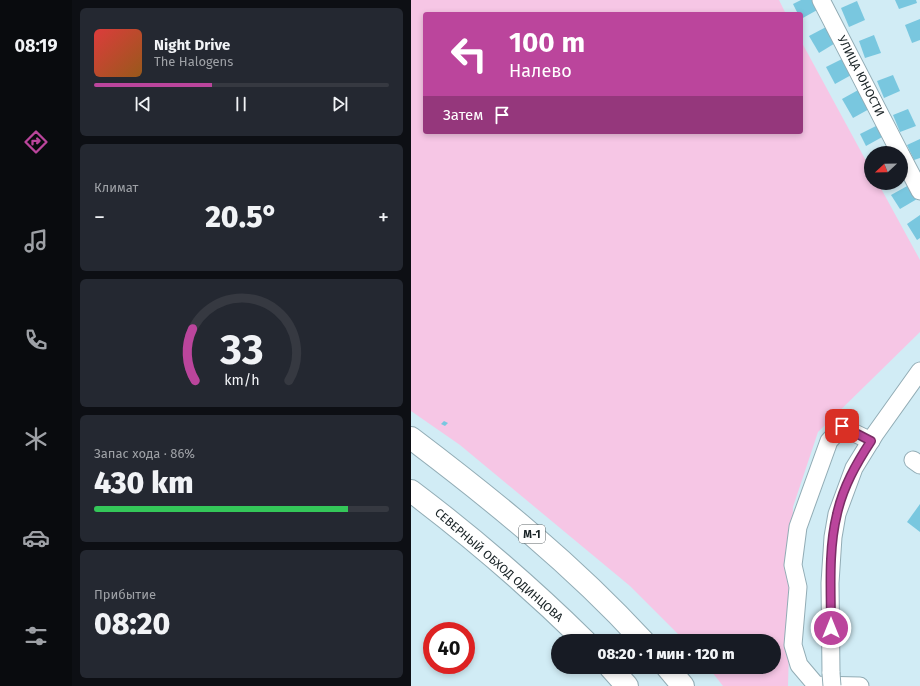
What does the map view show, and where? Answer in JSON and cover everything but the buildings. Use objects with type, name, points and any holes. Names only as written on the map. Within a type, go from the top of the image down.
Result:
[{"type":"highway","name":"М-1","points":[[411,438],[469,482],[526,529],[578,575],[636,634]]},
{"type":"highway","name":"СЕВЕРНЫЙ ОБХОД ОДИНЦОВА","points":[[411,491],[499,561],[578,634]]},
{"type":"highway","points":[[616,674],[627,686]]},
{"type":"highway","points":[[673,674],[683,686]]},
{"type":"street","name":"УЛИЦА ЮНОСТИ","points":[[821,0],[897,146]]},
{"type":"street","name":"УЛИЦА ЮНОСТИ","points":[[908,168],[920,191]]},
{"type":"street","points":[[831,679],[830,583],[833,537],[837,514],[854,468],[920,371]]},
{"type":"street","points":[[860,686],[816,685],[799,666],[793,644],[799,587],[793,565],[798,527],[829,441],[842,426],[871,441]]},
{"type":"shaded area","points":[[411,0],[779,0],[785,12],[423,12],[423,134],[803,134],[803,45],[864,157],[864,190],[882,190],[920,260],[920,332],[818,432],[793,507],[788,686],[723,686],[714,674],[781,674],[781,634],[678,634],[630,586],[460,445],[411,411]]},
{"type":"route","points":[[831,628],[830,583],[833,537],[837,514],[854,468],[871,441],[842,426]]}]
